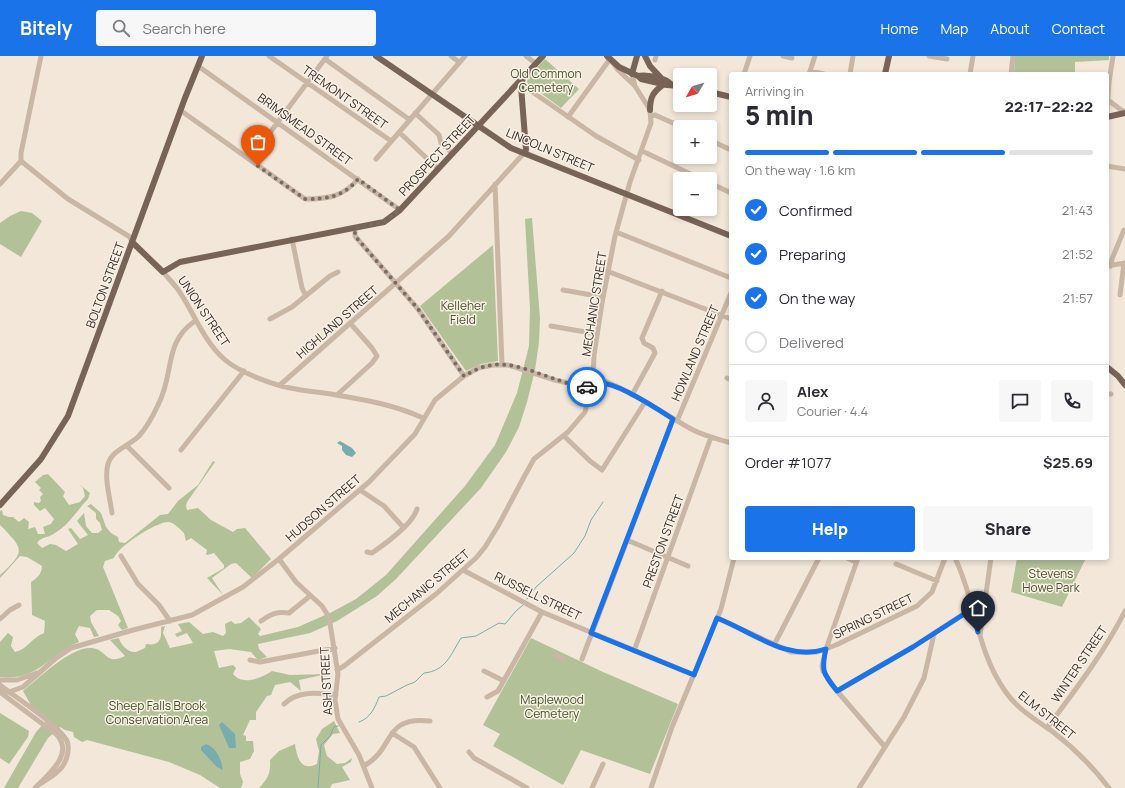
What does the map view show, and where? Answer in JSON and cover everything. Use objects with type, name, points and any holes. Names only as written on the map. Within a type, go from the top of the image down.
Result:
[{"type":"main road","name":"BOLTON STREET","points":[[0,505],[20,484],[46,451],[68,416],[180,110],[202,56]]},
{"type":"main road","name":"LINCOLN STREET","points":[[376,56],[504,144],[729,235]]},
{"type":"main road","name":"PROSPECT STREET","points":[[163,272],[180,262],[384,222],[400,210],[542,56]]},
{"type":"main road","points":[[635,75],[638,56]]},
{"type":"main road","points":[[645,56],[650,66],[663,82]]},
{"type":"main road","points":[[885,72],[889,56]]},
{"type":"main road","points":[[609,57],[619,67],[641,79],[673,84]]},
{"type":"main road","points":[[524,76],[521,86],[526,150],[524,153]]},
{"type":"main road","points":[[651,113],[651,97],[663,82]]},
{"type":"main road","points":[[717,94],[729,97]]},
{"type":"main road","points":[[1109,117],[1125,113]]},
{"type":"main road","name":"UNION STREET","points":[[132,242],[163,272]]},
{"type":"main road","points":[[1109,369],[1118,376],[1125,385]]},
{"type":"street","points":[[0,184],[21,161],[21,153],[41,56]]},
{"type":"street","name":"TREMONT STREET","points":[[269,56],[391,141]]},
{"type":"street","points":[[451,56],[459,62]]},
{"type":"street","points":[[376,159],[465,56]]},
{"type":"street","points":[[526,56],[535,63]]},
{"type":"street","points":[[745,72],[750,56]]},
{"type":"street","points":[[784,56],[792,58]]},
{"type":"street","points":[[810,72],[815,56]]},
{"type":"street","points":[[850,72],[853,56]]},
{"type":"street","points":[[929,56],[947,59]]},
{"type":"street","points":[[970,72],[973,56]]},
{"type":"street","points":[[1012,72],[1013,56]]},
{"type":"street","points":[[1109,82],[1113,56]]},
{"type":"street","points":[[248,159],[278,122],[326,57],[410,120]]},
{"type":"street","points":[[568,117],[609,57],[618,71],[635,86],[651,113],[673,123]]},
{"type":"street","name":"BRIMSMEAD STREET","points":[[198,66],[400,210]]},
{"type":"street","points":[[635,75],[635,86]]},
{"type":"street","points":[[521,86],[596,136],[639,160]]},
{"type":"street","points":[[1109,101],[1125,113]]},
{"type":"street","points":[[180,110],[305,199],[340,194],[350,188],[358,179]]},
{"type":"street","points":[[415,113],[440,135],[441,143],[452,153]]},
{"type":"street","name":"MECHANIC STREET","points":[[337,670],[429,600],[476,558],[490,540],[534,459],[564,436],[585,412],[593,379],[607,271],[627,194],[650,130],[651,113]]},
{"type":"street","points":[[399,132],[438,169]]},
{"type":"street","points":[[717,143],[729,149]]},
{"type":"street","points":[[642,151],[686,172]]},
{"type":"street","name":"HIGHLAND STREET","points":[[280,385],[449,236],[524,153]]},
{"type":"street","name":"UNION STREET","points":[[21,161],[68,199],[130,237],[132,242]]},
{"type":"street","points":[[1109,166],[1125,169]]},
{"type":"street","points":[[495,184],[502,364]]},
{"type":"street","points":[[717,186],[729,192]]},
{"type":"street","points":[[355,228],[355,236],[428,322],[464,376]]},
{"type":"street","points":[[1109,264],[1124,230]]},
{"type":"street","points":[[616,232],[729,277]]},
{"type":"street","points":[[292,240],[302,288],[306,296]]},
{"type":"street","points":[[1109,266],[1124,263],[1120,295]]},
{"type":"street","points":[[607,271],[729,318]]},
{"type":"street","name":"UNION STREET","points":[[163,272],[179,292],[195,321],[211,345],[224,359],[244,371],[280,385],[299,390],[337,395],[395,406],[423,418]]},
{"type":"street","points":[[270,319],[292,307],[330,276],[338,272]]},
{"type":"street","points":[[563,290],[603,297]]},
{"type":"street","points":[[632,395],[655,353],[654,348],[644,343],[642,338],[662,291]]},
{"type":"street","name":"HOWLAND STREET","points":[[582,659],[627,540],[675,420],[729,298]]},
{"type":"street","points":[[112,513],[107,466],[114,453],[127,446],[143,430],[158,406],[166,388],[171,358],[177,340],[184,330],[195,321]]},
{"type":"street","points":[[337,395],[372,363],[377,356],[350,323]]},
{"type":"street","points":[[551,326],[598,334]]},
{"type":"street","points":[[594,363],[595,369],[599,376],[609,384]]},
{"type":"street","name":"HUDSON STREET","points":[[9,692],[23,687],[63,653],[77,646],[132,630],[192,616],[219,602],[250,582],[360,490],[409,441],[435,400],[464,376],[486,366],[502,364],[570,384],[587,387],[591,386]]},
{"type":"street","points":[[181,450],[244,371]]},
{"type":"street","points":[[593,379],[599,379],[632,395],[675,420],[711,437],[729,442]]},
{"type":"street","points":[[591,386],[597,383],[609,384]]},
{"type":"street","points":[[564,436],[600,470],[605,466],[645,402]]},
{"type":"street","name":"PRESTON STREET","points":[[634,651],[711,437]]},
{"type":"street","points":[[127,446],[169,488]]},
{"type":"street","points":[[360,490],[384,506],[403,527]]},
{"type":"street","points":[[367,552],[372,553],[403,527],[415,516],[417,509]]},
{"type":"street","points":[[627,540],[688,566]]},
{"type":"street","points":[[121,556],[138,584],[159,605],[170,621]]},
{"type":"street","name":"ASH STREET","points":[[279,559],[296,582],[322,606],[328,615],[335,648],[338,687],[336,695],[336,709],[338,719],[364,766],[372,788]]},
{"type":"street","points":[[652,787],[668,737],[717,618],[724,598],[734,560]]},
{"type":"street","points":[[774,645],[819,560]]},
{"type":"street","points":[[857,560],[826,649],[822,666],[823,671],[837,691],[886,747]]},
{"type":"street","name":"SPRING STREET","points":[[717,618],[791,652],[817,652],[917,606],[932,592],[944,560]]},
{"type":"street","name":"ELM STREET","points":[[956,560],[961,572],[980,638],[992,669],[1005,692],[1017,704],[1079,754],[1109,788]]},
{"type":"street","points":[[980,638],[991,560]]},
{"type":"street","points":[[896,564],[937,581]]},
{"type":"street","name":"RUSSELL STREET","points":[[463,570],[542,612],[694,675]]},
{"type":"street","points":[[261,621],[269,615],[280,611],[289,613],[310,596]]},
{"type":"street","points":[[0,619],[10,610],[19,605]]},
{"type":"street","points":[[837,691],[934,634],[972,609]]},
{"type":"street","name":"WINTER STREET","points":[[1047,728],[1089,671],[1125,611]]},
{"type":"street","points":[[487,697],[498,691],[542,612]]},
{"type":"street","points":[[973,616],[983,615]]},
{"type":"street","points":[[859,788],[886,747],[924,678],[934,634]]},
{"type":"street","points":[[250,660],[260,662],[335,648]]},
{"type":"street","points":[[555,655],[564,659]]},
{"type":"street","name":"HUDSON STREET","points":[[0,680],[22,680],[44,668]]},
{"type":"street","points":[[484,671],[504,681]]},
{"type":"street","points":[[0,686],[58,729],[64,737],[67,758],[61,768],[36,788]]},
{"type":"street","points":[[0,692],[9,692]]},
{"type":"street","points":[[0,692],[56,734],[65,745]]},
{"type":"street","points":[[284,704],[290,698],[308,694],[336,695]]},
{"type":"street","points":[[364,766],[375,759],[398,726],[406,722],[418,720],[430,721]]},
{"type":"street","points":[[392,733],[414,747],[440,788]]},
{"type":"street","points":[[469,752],[474,758],[527,788]]},
{"type":"street","points":[[592,788],[603,764]]},
{"type":"green space","points":[[1015,56],[1109,56],[1109,60],[1075,62],[1075,72],[1014,72]]},
{"type":"green space","name":"Old Common Cemetery","points":[[545,59],[579,89],[561,108],[527,83],[528,77]]},
{"type":"green space","points":[[21,211],[32,213],[42,221],[21,257],[0,244],[0,223]]},
{"type":"green space","name":"Sheep Falls Brook Conservation Area","points":[[532,218],[540,318],[539,342],[535,370],[519,427],[506,452],[481,488],[396,579],[377,596],[337,621],[310,633],[258,644],[259,649],[267,657],[258,660],[251,652],[229,649],[214,651],[219,668],[233,665],[236,668],[233,674],[242,680],[252,680],[272,671],[290,675],[327,674],[299,680],[301,691],[290,682],[275,685],[271,695],[267,696],[256,712],[256,720],[250,720],[243,735],[246,736],[246,741],[253,741],[254,751],[250,759],[240,762],[240,774],[243,782],[241,788],[220,788],[200,775],[169,762],[87,740],[82,742],[74,737],[73,732],[60,727],[48,738],[18,788],[4,788],[36,732],[48,719],[32,707],[23,691],[65,657],[84,649],[92,648],[97,649],[110,658],[118,659],[125,656],[110,640],[119,638],[125,648],[136,652],[145,648],[146,644],[157,643],[161,635],[161,627],[165,626],[163,633],[170,648],[193,643],[187,633],[177,637],[175,634],[182,631],[178,624],[189,622],[203,634],[213,632],[223,636],[226,633],[225,624],[231,621],[235,624],[241,623],[249,617],[261,629],[258,634],[260,636],[298,627],[332,612],[356,599],[386,575],[465,486],[495,445],[517,393],[529,346],[530,309],[525,219]]},
{"type":"green space","name":"Kelleher Field","points":[[493,245],[498,361],[481,364],[466,371],[420,306]]},
{"type":"green space","points":[[213,461],[215,462],[187,502],[187,510],[198,508],[211,520],[233,532],[237,529],[245,528],[271,559],[252,578],[236,563],[231,564],[212,578],[223,595],[207,578],[224,568],[224,565],[214,553],[207,555],[207,550],[191,538],[186,541],[184,533],[177,526],[169,522],[156,526],[147,530],[122,548],[114,558],[105,561],[103,567],[128,628],[122,630],[118,625],[121,621],[118,616],[109,610],[97,610],[90,616],[91,622],[99,636],[94,637],[90,628],[79,626],[75,634],[79,642],[58,654],[42,666],[24,675],[0,677],[0,642],[8,633],[13,637],[11,646],[15,652],[19,651],[36,637],[44,633],[45,621],[32,615],[31,582],[39,576],[42,566],[27,557],[20,556],[0,578],[0,575],[18,555],[19,550],[14,540],[0,525],[0,511],[2,510],[3,515],[13,517],[19,522],[24,518],[29,522],[28,529],[35,527],[38,534],[45,534],[43,527],[51,524],[54,519],[45,508],[40,511],[34,505],[34,502],[39,503],[41,501],[40,497],[43,494],[39,490],[41,488],[35,482],[43,475],[48,474],[65,492],[63,496],[69,505],[80,502],[85,496],[83,488],[79,484],[90,493],[88,499],[65,526],[52,535],[41,539],[37,543],[42,548],[50,544],[56,545],[66,551],[78,544],[68,529],[71,528],[80,539],[88,535],[77,521],[84,513],[86,526],[92,533],[98,533],[102,530],[100,523],[96,519],[96,513],[87,506],[91,504],[101,513],[106,527],[111,533],[118,537],[119,542],[125,543],[160,515],[168,514],[178,501],[198,485]]},
{"type":"green space","name":"Stevens Howe Park","points":[[1017,560],[1085,560],[1062,607],[1011,592]]},
{"type":"green space","name":"Maplewood Cemetery","points":[[531,638],[603,672],[678,704],[650,774],[581,750],[563,785],[493,746],[500,734],[483,725]]},
{"type":"green space","points":[[0,713],[29,731],[28,737],[9,764],[0,758]]},
{"type":"green space","points":[[334,721],[340,733],[333,734],[324,745],[327,756],[337,764],[345,763],[352,758],[351,762],[342,767],[350,780],[332,784],[330,788],[259,788],[268,775],[270,760],[279,751],[295,744],[299,759],[304,765],[312,766],[317,764],[319,751],[316,739],[322,729]]},
{"type":"water","points":[[340,441],[352,448],[356,453],[352,457],[346,455],[342,450],[342,446],[337,443]]},
{"type":"water","points":[[222,722],[235,734],[236,748],[229,748],[219,725]]},
{"type":"water","points":[[206,744],[213,748],[218,754],[223,770],[217,767],[201,750],[201,747]]},
{"type":"waterway","points":[[527,599],[536,587],[574,553],[585,536],[591,520],[603,502]]},
{"type":"waterway","points":[[359,722],[370,715],[379,697],[386,696],[415,682],[424,673],[431,672],[443,665],[451,656],[461,638],[476,636],[499,623],[505,624],[523,605]]},
{"type":"waterway","points":[[318,788],[321,745],[330,736],[334,727],[338,726]]},
{"type":"way so far","points":[[258,166],[295,194],[305,199],[331,197],[346,192],[358,179],[400,210],[389,220],[374,225],[355,228],[355,236],[418,309],[438,335],[464,376],[478,368],[493,364],[502,364],[555,380],[587,387]]},
{"type":"route","points":[[587,387],[599,382],[609,384],[632,395],[673,419],[591,633],[694,675],[717,618],[791,652],[810,653],[826,649],[822,666],[823,671],[826,678],[837,691],[913,647],[972,609],[978,632]]}]
